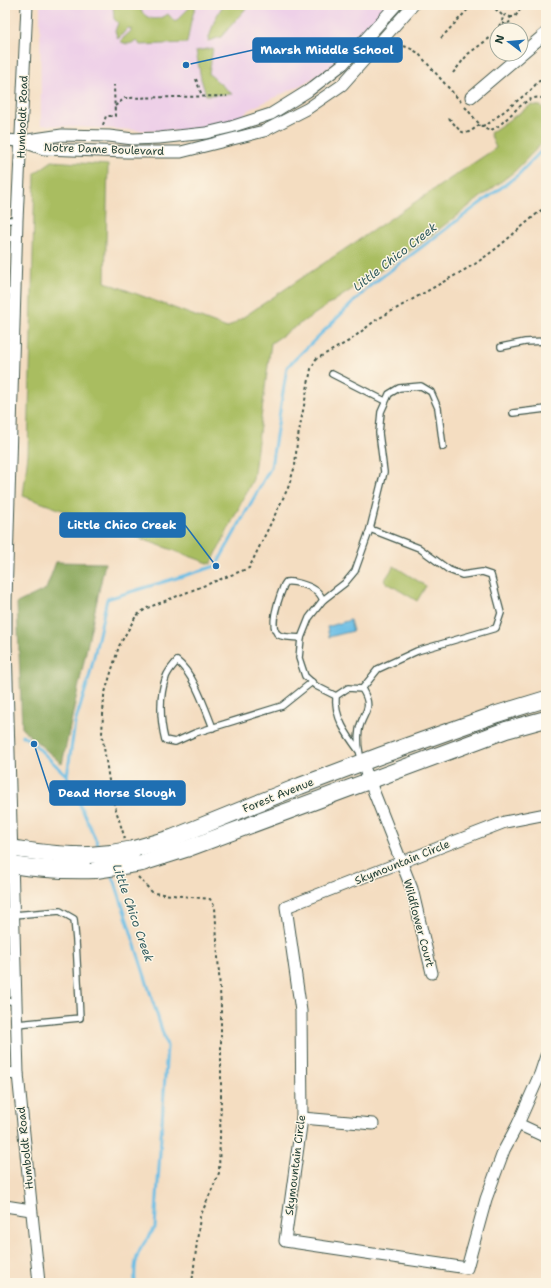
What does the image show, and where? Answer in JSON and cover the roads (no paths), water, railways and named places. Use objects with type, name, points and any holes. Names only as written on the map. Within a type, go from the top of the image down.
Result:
[{"type":"street","name":"Humboldt Road","points":[[27,5],[18,220],[10,291],[12,322],[9,394],[6,601],[8,864],[14,915],[18,1074],[39,1283]]},
{"type":"street","name":"Notre Dame Boulevard","points":[[21,141],[62,135],[109,136],[132,139],[206,133],[231,127],[271,114],[308,91],[343,64],[396,5]]},
{"type":"street","name":"Notre Dame Boulevard","points":[[21,141],[44,148],[128,152],[181,152],[264,131],[307,110],[342,85],[413,5]]},
{"type":"street","points":[[471,97],[546,33]]},
{"type":"street","points":[[5,140],[21,141]]},
{"type":"street","name":"Forest Avenue","points":[[8,864],[71,871],[96,870],[135,857],[172,838],[300,786],[360,756],[546,699]]},
{"type":"street","name":"Forest Avenue","points":[[8,848],[59,855],[111,853],[135,857],[186,849],[506,730],[546,719]]},
{"type":"street","name":"Wildflower Court","points":[[360,756],[412,889],[432,973]]},
{"type":"street","name":"Skymountain Circle","points":[[546,814],[505,822],[286,907],[301,1011],[302,1118],[285,1241],[467,1268],[486,1199],[504,1150],[518,1124],[540,1074],[546,1056]]},
{"type":"street","points":[[5,1073],[18,1074]]},
{"type":"street","points":[[302,1118],[373,1124]]},
{"type":"street","points":[[518,1124],[546,1137]]},
{"type":"street","points":[[5,1206],[31,1210]]},
{"type":"lane","points":[[5,220],[18,220]]},
{"type":"lane","points":[[501,347],[525,342],[546,341]]},
{"type":"lane","points":[[332,374],[385,401]]},
{"type":"lane","points":[[336,696],[316,686],[305,676],[299,658],[301,638],[309,618],[323,600],[345,583],[355,571],[370,529],[384,472],[379,433],[381,412],[388,394],[399,388],[421,386],[432,392],[438,408],[444,447]]},
{"type":"lane","points":[[513,413],[546,408]]},
{"type":"lane","points":[[362,689],[378,669],[417,651],[496,628],[501,613],[491,575],[482,572],[462,575],[449,570],[419,548],[370,529]]},
{"type":"lane","points":[[301,638],[285,637],[279,635],[274,630],[273,620],[284,585],[286,582],[291,582],[310,587],[319,593],[323,600]]},
{"type":"lane","points":[[213,728],[196,688],[184,666],[176,661],[166,676],[161,699],[162,728],[165,740],[175,742],[195,734],[282,706],[312,682]]},
{"type":"lane","points":[[336,696],[348,688],[362,689]]},
{"type":"lane","points":[[360,756],[358,730],[366,711],[368,699],[362,689]]},
{"type":"lane","points":[[336,696],[336,704],[344,731],[360,756]]},
{"type":"lane","points":[[14,915],[60,910],[74,919],[80,1018],[17,1024]]},
{"type":"lane","points":[[5,1000],[16,1002]]},
{"type":"water","points":[[350,620],[353,631],[329,637],[327,627]]},
{"type":"waterway","name":"Little Chico Creek","points":[[100,849],[67,776],[75,723],[89,678],[107,599],[216,566],[271,467],[287,367],[371,285],[518,175],[546,146]]},
{"type":"waterway","points":[[22,735],[34,744],[67,776]]},
{"type":"waterway","name":"Little Chico Creek","points":[[111,873],[167,1046],[155,1228],[145,1241],[136,1259],[135,1283]]},
{"type":"place","name":"Marsh Middle School","points":[[186,65]]},
{"type":"place","name":"Little Chico Creek","points":[[216,566]]},
{"type":"place","name":"Dead Horse Slough","points":[[34,744]]}]
